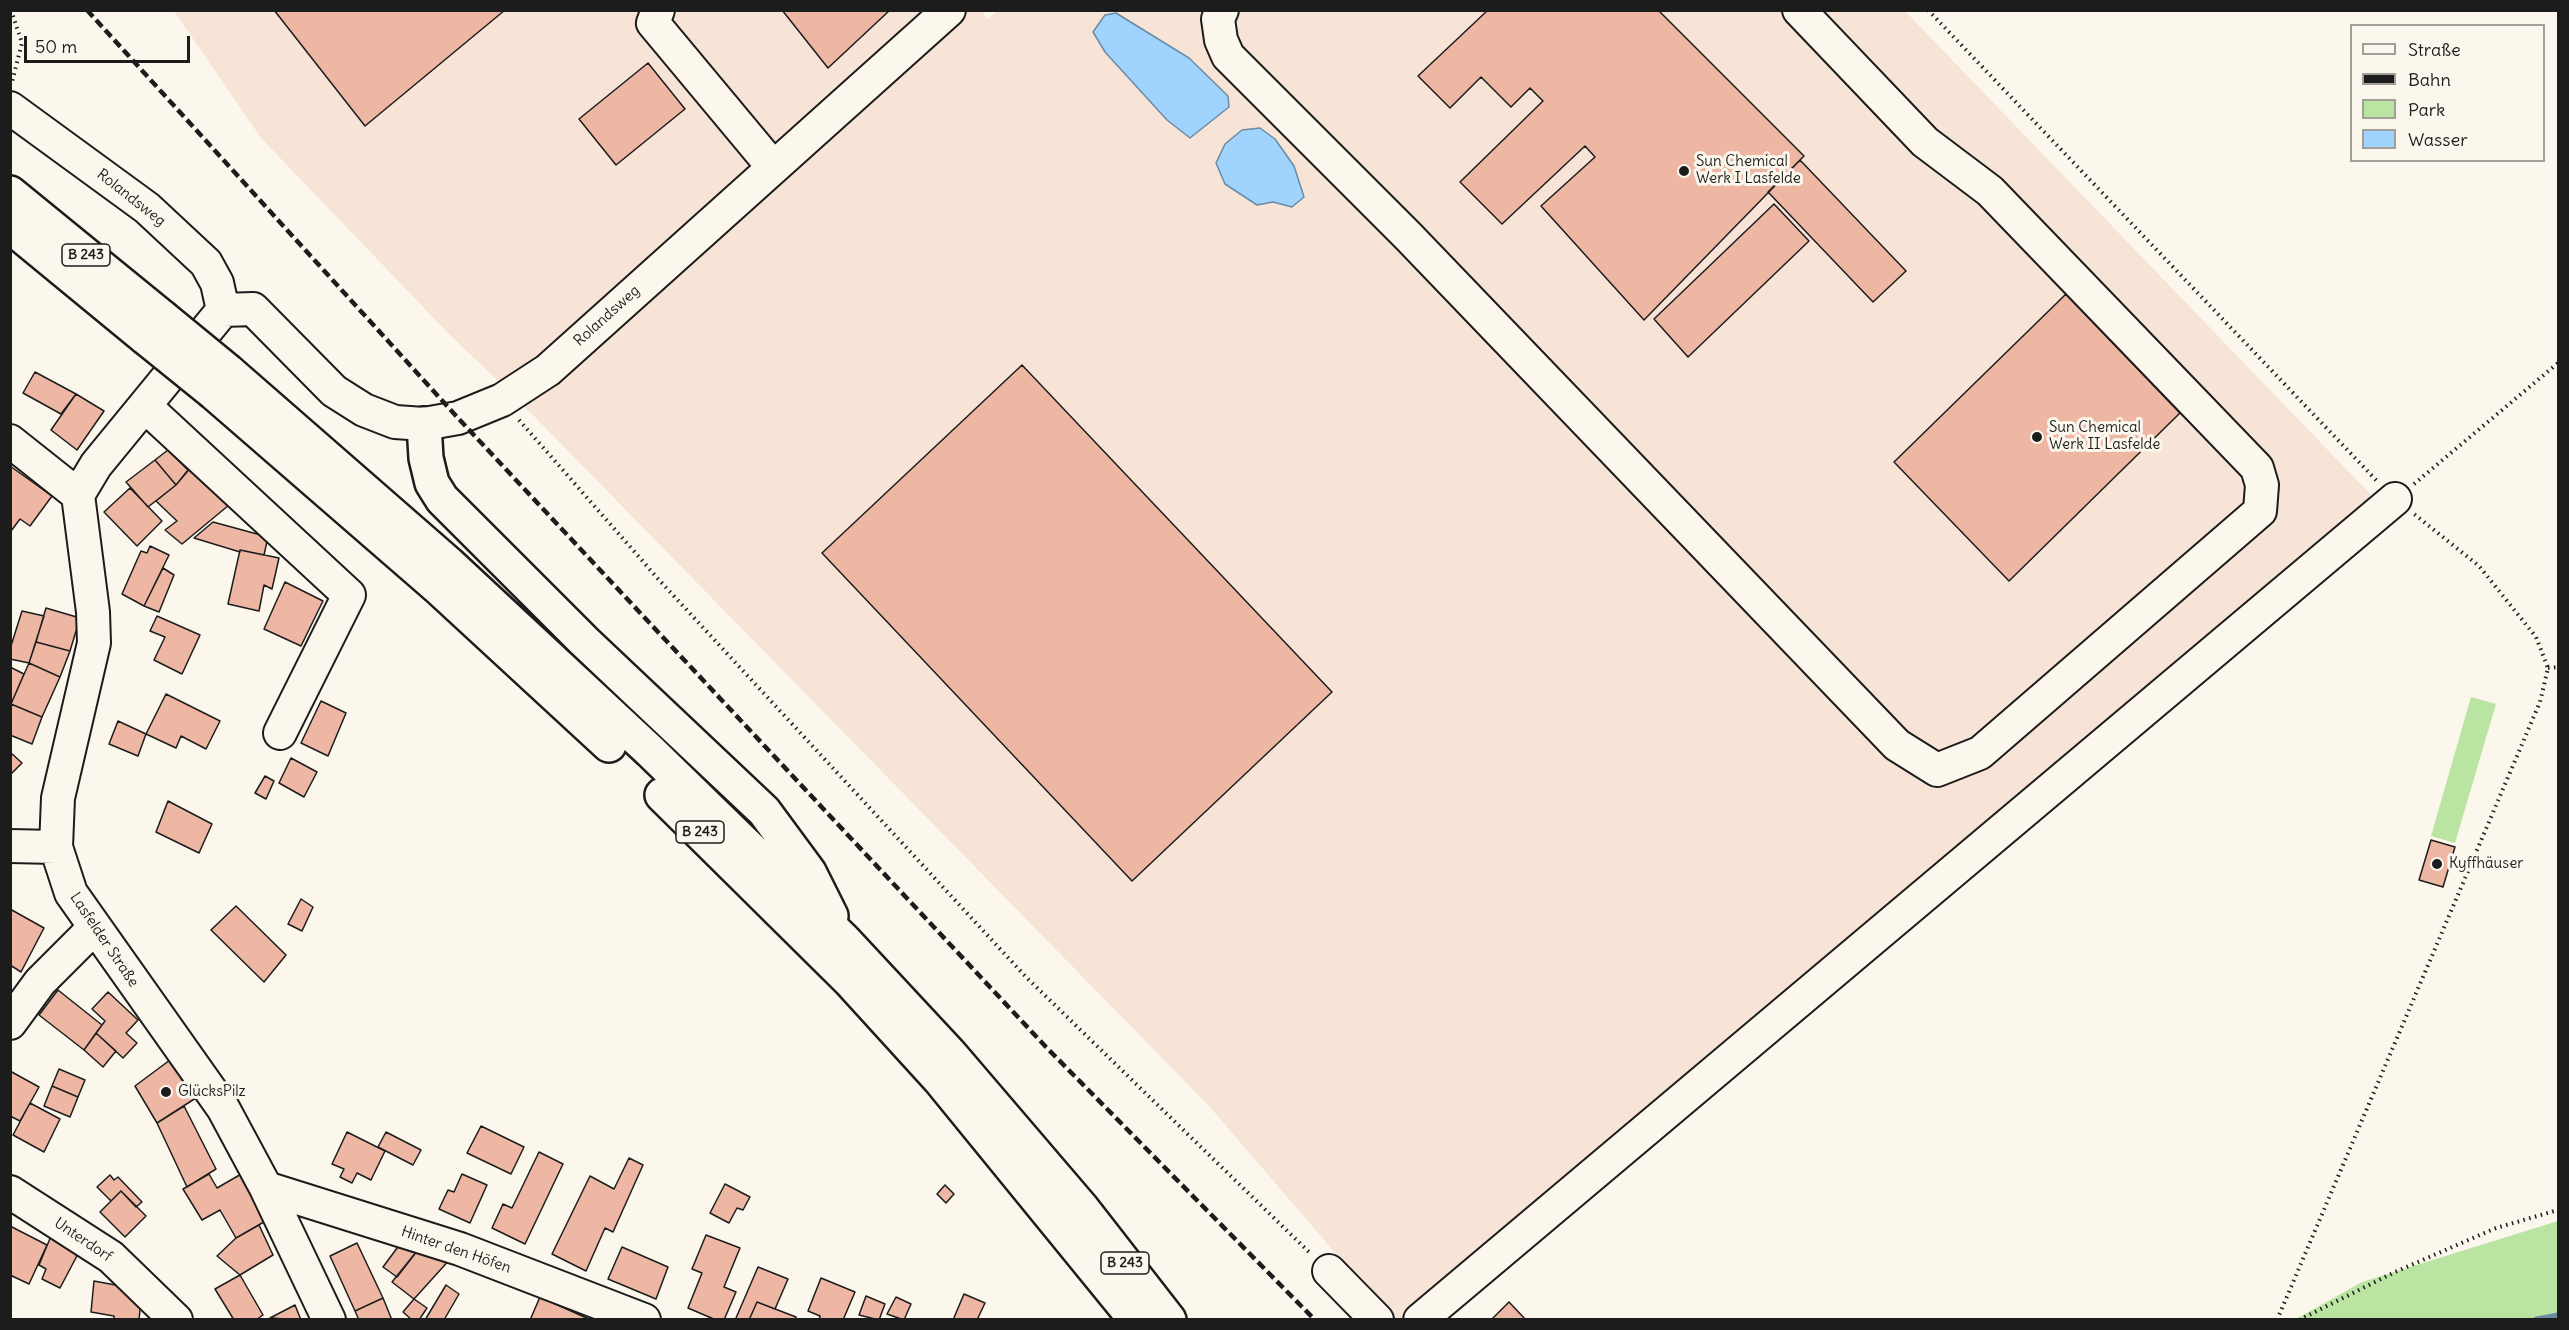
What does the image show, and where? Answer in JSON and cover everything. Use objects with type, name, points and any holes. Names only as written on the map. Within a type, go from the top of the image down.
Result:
[{"type":"highway","name":"B 243","points":[[10,193],[154,327],[449,564],[650,751],[843,939],[997,1108],[1081,1207],[1169,1320]]},
{"type":"highway","name":"B 243","points":[[10,226],[154,327]]},
{"type":"highway","name":"B 243","points":[[222,383],[441,590],[644,776],[849,980],[941,1081],[1136,1320]]},
{"type":"highway","points":[[424,424],[426,458],[432,483],[442,499],[584,640],[764,811],[809,872],[843,939]]},
{"type":"street","points":[[658,10],[653,23],[773,167]]},
{"type":"street","name":"Rolandsweg","points":[[10,108],[147,208],[206,263],[217,283],[224,310],[253,309],[334,391],[364,410],[395,422],[424,424],[458,418],[502,400],[548,370],[949,10]]},
{"type":"street","points":[[1222,10],[1218,19],[1221,40],[1228,56],[1408,236],[1897,746],[1937,770],[1980,753],[2260,511],[2262,485],[2257,468],[1990,190],[1925,142],[1799,10]]},
{"type":"street","points":[[10,441],[78,495],[96,465],[224,310]]},
{"type":"street","points":[[146,407],[349,595],[280,733]]},
{"type":"street","name":"Lasfelder Straße","points":[[78,495],[93,612],[94,643],[58,798],[57,847],[70,893],[223,1108],[266,1188],[328,1320]]},
{"type":"street","points":[[1420,1320],[2395,500]]},
{"type":"street","points":[[10,846],[57,847]]},
{"type":"street","points":[[10,1023],[40,982],[94,928]]},
{"type":"street","name":"Hinter den Höfen","points":[[266,1188],[460,1249],[644,1320]]},
{"type":"street","name":"Unterdorf","points":[[10,1192],[111,1257],[176,1320]]},
{"type":"street","points":[[1329,1271],[1377,1320]]},
{"type":"path","points":[[10,90],[22,42],[11,10]]},
{"type":"path","points":[[1928,10],[2395,500],[2479,566],[2536,637],[2548,668],[2540,702],[2277,1320]]},
{"type":"path","points":[[2395,500],[2559,363]]},
{"type":"path","points":[[502,400],[660,581],[1026,977],[1329,1271]]},
{"type":"path","points":[[2548,668],[2559,667]]},
{"type":"path","points":[[2299,1320],[2395,1272],[2496,1228],[2559,1210]]},
{"type":"shaded area","points":[[981,10],[988,19],[998,10],[1905,11],[2373,497],[1927,881],[1407,1319],[1392,1319],[1209,1106],[526,408],[446,331],[261,138],[174,11]]},
{"type":"green space","points":[[2471,697],[2496,704],[2455,843],[2431,836]]},
{"type":"green space","points":[[2558,1221],[2558,1319],[2296,1319],[2362,1282]]},
{"type":"water","points":[[1116,13],[1189,58],[1228,96],[1229,107],[1190,138],[1167,120],[1105,52],[1093,32],[1105,15]]},
{"type":"water","points":[[1260,128],[1275,139],[1294,166],[1304,197],[1292,207],[1273,202],[1257,205],[1225,184],[1216,163],[1225,144],[1242,130]]},
{"type":"building","points":[[274,10],[505,10],[365,126]]},
{"type":"building","points":[[782,10],[890,10],[828,68]]},
{"type":"building","name":"Sun Chemical Werk I Lasfelde","points":[[1488,10],[1658,10],[1804,156],[1644,320],[1541,206],[1595,157],[1585,146],[1502,224],[1460,182],[1543,101],[1530,88],[1511,107],[1481,77],[1450,108],[1418,76]]},
{"type":"building","points":[[648,63],[685,109],[616,165],[579,119]]},
{"type":"building","points":[[1800,160],[1906,271],[1873,302],[1768,192]]},
{"type":"building","points":[[1774,204],[1809,241],[1688,357],[1654,319]]},
{"type":"building","name":"Sun Chemical Werk II Lasfelde","points":[[2066,294],[2180,413],[2009,581],[1894,462]]},
{"type":"building","points":[[1022,365],[1332,692],[1132,881],[822,553]]},
{"type":"building","points":[[35,372],[76,394],[61,414],[23,393]]},
{"type":"building","points":[[76,394],[104,411],[77,450],[51,430]]},
{"type":"building","points":[[168,450],[188,470],[176,485],[155,460]]},
{"type":"building","points":[[155,460],[176,485],[148,507],[126,482]]},
{"type":"building","points":[[10,466],[52,496],[30,526],[20,519],[11,531]]},
{"type":"building","points":[[192,466],[235,500],[182,544],[165,530],[177,521],[156,501],[176,485]]},
{"type":"building","points":[[130,488],[162,521],[137,546],[104,512]]},
{"type":"building","points":[[213,522],[268,537],[264,555],[240,550],[240,552],[194,538]]},
{"type":"building","points":[[150,546],[169,555],[144,606],[122,594],[141,551],[147,553]]},
{"type":"building","points":[[240,550],[279,558],[272,589],[264,585],[259,611],[228,604]]},
{"type":"building","points":[[163,568],[174,575],[159,612],[144,606]]},
{"type":"building","points":[[285,582],[323,601],[301,646],[264,629]]},
{"type":"building","points":[[46,608],[80,618],[70,651],[36,642]]},
{"type":"building","points":[[22,611],[44,616],[29,663],[10,659],[10,649]]},
{"type":"building","points":[[157,616],[200,635],[182,674],[154,660],[165,637],[150,631]]},
{"type":"building","points":[[36,642],[70,651],[60,677],[29,663]]},
{"type":"building","points":[[29,663],[60,677],[42,717],[11,704]]},
{"type":"building","points":[[10,667],[24,674],[11,704],[10,703]]},
{"type":"building","points":[[166,694],[220,721],[206,749],[181,736],[176,748],[146,734]]},
{"type":"building","points":[[321,701],[346,713],[328,756],[301,743]]},
{"type":"building","points":[[11,704],[42,717],[32,744],[10,735]]},
{"type":"building","points":[[118,721],[146,734],[138,756],[109,744]]},
{"type":"building","points":[[10,752],[22,763],[10,775]]},
{"type":"building","points":[[291,758],[317,772],[304,797],[279,783]]},
{"type":"building","points":[[265,776],[274,781],[266,799],[255,793]]},
{"type":"building","points":[[168,801],[212,824],[199,853],[156,832]]},
{"type":"building","name":"Kyffhäuser","points":[[2431,840],[2455,847],[2443,887],[2419,880]]},
{"type":"building","points":[[301,899],[313,907],[302,931],[288,924]]},
{"type":"building","points":[[236,906],[286,955],[264,982],[211,930]]},
{"type":"building","points":[[10,909],[44,928],[21,972],[10,965]]},
{"type":"building","points":[[58,990],[102,1025],[84,1050],[39,1015]]},
{"type":"building","points":[[108,992],[138,1020],[126,1033],[137,1043],[123,1058],[96,1033],[105,1021],[92,1009]]},
{"type":"building","points":[[96,1033],[116,1051],[103,1067],[84,1050]]},
{"type":"building","points":[[174,1057],[199,1096],[157,1123],[135,1086]]},
{"type":"building","points":[[59,1069],[85,1080],[78,1097],[52,1086]]},
{"type":"building","points":[[10,1071],[39,1087],[20,1121],[10,1116]]},
{"type":"building","points":[[52,1086],[78,1097],[70,1117],[44,1106]]},
{"type":"building","points":[[30,1103],[60,1119],[44,1152],[13,1135]]},
{"type":"building","points":[[184,1106],[216,1169],[187,1187],[157,1123]]},
{"type":"building","points":[[481,1126],[524,1147],[511,1174],[467,1153]]},
{"type":"building","points":[[347,1132],[385,1151],[371,1180],[357,1173],[352,1183],[340,1177],[344,1169],[332,1164]]},
{"type":"building","points":[[386,1132],[421,1150],[413,1165],[378,1147]]},
{"type":"building","points":[[539,1152],[563,1164],[525,1244],[492,1228],[503,1204],[512,1208]]},
{"type":"building","points":[[629,1158],[643,1165],[613,1232],[605,1228],[586,1271],[552,1254],[590,1176],[614,1189]]},
{"type":"building","points":[[243,1173],[269,1219],[236,1238],[220,1210],[202,1220],[183,1189],[209,1174],[217,1188]]},
{"type":"building","points":[[462,1174],[487,1185],[470,1223],[439,1209],[448,1190],[454,1192]]},
{"type":"building","points":[[110,1175],[114,1180],[118,1177],[142,1202],[136,1207],[121,1191],[111,1201],[97,1187]]},
{"type":"building","points":[[725,1184],[750,1197],[743,1210],[737,1208],[729,1223],[710,1213]]},
{"type":"building","points":[[945,1185],[954,1194],[946,1203],[937,1194]]},
{"type":"building","points":[[121,1191],[146,1216],[125,1237],[100,1212]]},
{"type":"building","points":[[259,1225],[273,1255],[240,1275],[217,1256],[236,1238]]},
{"type":"building","points":[[10,1226],[47,1245],[29,1284],[10,1275]]},
{"type":"building","points":[[706,1235],[740,1248],[724,1287],[736,1292],[724,1320],[716,1320],[688,1308],[702,1273],[692,1269]]},
{"type":"building","points":[[51,1236],[79,1252],[60,1288],[42,1279],[46,1269],[39,1265]]},
{"type":"building","points":[[403,1240],[421,1246],[397,1277],[383,1267]]},
{"type":"building","points":[[357,1243],[383,1298],[355,1311],[330,1256]]},
{"type":"building","points":[[421,1246],[452,1257],[414,1299],[392,1282]]},
{"type":"building","points":[[622,1247],[668,1267],[656,1299],[608,1279]]},
{"type":"building","points":[[758,1267],[788,1279],[775,1309],[757,1302],[749,1320],[739,1320],[736,1318]]},
{"type":"building","points":[[240,1275],[263,1315],[256,1320],[234,1320],[215,1289]]},
{"type":"building","points":[[821,1278],[855,1292],[843,1320],[819,1320],[820,1316],[808,1311]]},
{"type":"building","points":[[94,1281],[142,1290],[139,1320],[114,1320],[114,1316],[91,1312]]},
{"type":"building","points":[[446,1285],[459,1294],[444,1320],[425,1320]]},
{"type":"building","points":[[964,1294],[985,1303],[977,1320],[953,1320]]},
{"type":"building","points":[[866,1296],[885,1304],[879,1320],[859,1315]]},
{"type":"building","points":[[540,1297],[591,1320],[530,1320]]},
{"type":"building","points":[[896,1297],[911,1304],[904,1320],[887,1314]]},
{"type":"building","points":[[383,1298],[392,1320],[359,1320],[355,1311]]},
{"type":"building","points":[[414,1299],[427,1308],[419,1320],[412,1320],[403,1312]]},
{"type":"building","points":[[757,1302],[796,1317],[795,1320],[749,1320]]},
{"type":"building","points":[[1509,1302],[1526,1320],[1491,1320]]},
{"type":"building","points":[[295,1305],[301,1320],[270,1318]]},
{"type":"waterway","points":[[2537,1320],[2558,1316]]},
{"type":"railway","points":[[87,10],[458,418],[1046,1047],[1315,1320]]},
{"type":"place","name":"Sun Chemical Werk I Lasfelde","points":[[1684,171]]},
{"type":"place","name":"Sun Chemical Werk II Lasfelde","points":[[2037,437]]},
{"type":"place","name":"Kyffhäuser","points":[[2437,864]]},
{"type":"place","name":"GlücksPilz","points":[[166,1092]]}]
